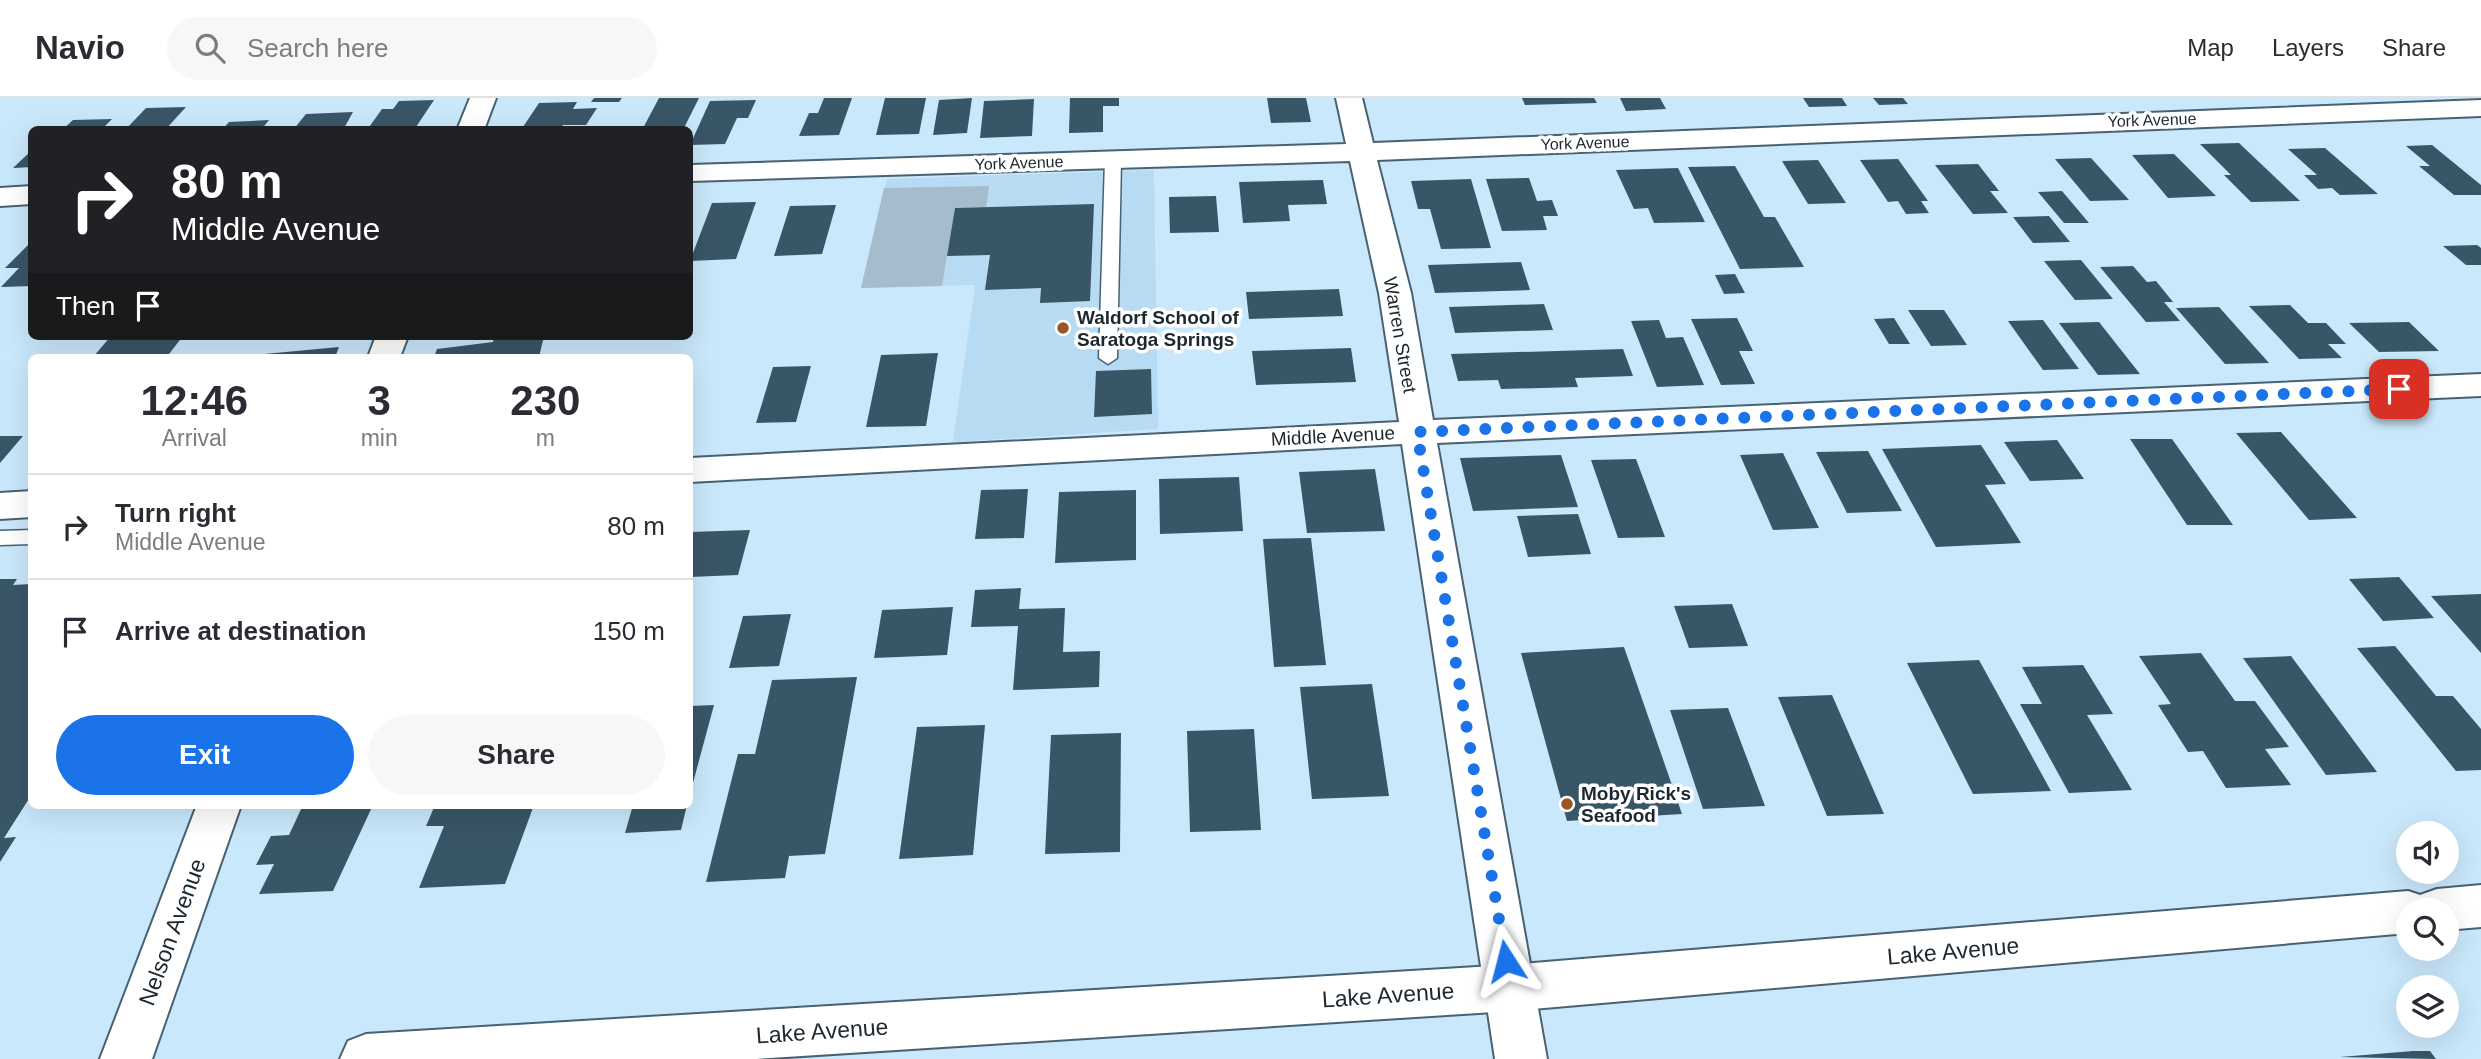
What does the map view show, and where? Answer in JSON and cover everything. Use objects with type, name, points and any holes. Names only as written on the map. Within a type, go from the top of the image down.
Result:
[{"type":"street","points":[[472,126],[482,98]]},
{"type":"street","name":"Warren Street","points":[[1349,98],[1395,293],[1521,1059]]},
{"type":"street","name":"York Avenue","points":[[693,173],[1362,152],[1961,117],[2481,108]]},
{"type":"street","points":[[0,197],[28,195]]},
{"type":"street","name":"Middle Avenue","points":[[693,470],[1417,432],[2481,385]]},
{"type":"street","points":[[0,506],[28,504]]},
{"type":"street","name":"Nelson Avenue","points":[[125,1059],[218,809]]},
{"type":"street","points":[[2459,908],[2481,906]]},
{"type":"street","name":"Lake Avenue","points":[[366,1059],[1510,988],[2396,913]]},
{"type":"lane","points":[[1108,358],[1113,160]]},
{"type":"lane","points":[[0,538],[28,537]]},
{"type":"shaded area","name":"Waldorf School of Saratoga Springs","points":[[1154,170],[1158,429],[953,442],[975,285],[861,288],[887,179]]},
{"type":"shaded area","points":[[989,186],[986,207],[955,208],[942,286],[861,288],[884,188]]},
{"type":"building","points":[[594,98],[622,98],[619,102],[591,102]]},
{"type":"building","points":[[659,98],[699,98],[685,126],[644,126]]},
{"type":"building","points":[[824,98],[852,98],[839,135],[799,136],[809,113],[818,113]]},
{"type":"building","points":[[885,98],[926,98],[919,134],[876,135]]},
{"type":"building","points":[[972,98],[967,133],[933,135],[939,100]]},
{"type":"building","points":[[1070,98],[1119,98],[1119,106],[1103,106],[1103,132],[1069,133]]},
{"type":"building","points":[[1267,98],[1306,98],[1311,122],[1271,123]]},
{"type":"building","points":[[1522,98],[1594,98],[1597,103],[1525,105]]},
{"type":"building","points":[[1620,98],[1660,98],[1666,109],[1626,111]]},
{"type":"building","points":[[1803,98],[1842,98],[1847,106],[1809,107]]},
{"type":"building","points":[[1873,98],[1903,98],[1908,104],[1879,105]]},
{"type":"building","points":[[1034,99],[1032,136],[980,138],[984,101]]},
{"type":"building","points":[[434,100],[417,126],[370,126],[382,109],[393,109],[399,101]]},
{"type":"building","points":[[756,100],[748,118],[737,118],[725,144],[693,145],[693,138],[710,101]]},
{"type":"building","points":[[577,102],[573,109],[597,108],[586,125],[524,126],[539,103]]},
{"type":"building","points":[[186,107],[169,126],[129,126],[146,108]]},
{"type":"building","points":[[353,112],[345,126],[296,126],[306,114]]},
{"type":"building","points":[[112,119],[105,126],[66,126],[73,120]]},
{"type":"building","points":[[269,120],[264,126],[226,126],[229,122]]},
{"type":"building","points":[[2239,143],[2300,201],[2251,202],[2224,175],[2231,175],[2200,144]]},
{"type":"building","points":[[2432,145],[2481,185],[2481,195],[2454,195],[2419,166],[2430,166],[2406,146]]},
{"type":"building","points":[[2325,148],[2378,194],[2340,195],[2332,188],[2318,189],[2304,175],[2317,175],[2288,149]]},
{"type":"building","points":[[28,154],[28,167],[13,168]]},
{"type":"building","points":[[2174,154],[2216,196],[2168,198],[2132,155]]},
{"type":"building","points":[[2091,158],[2129,200],[2090,201],[2055,159]]},
{"type":"building","points":[[1898,159],[1928,201],[1921,201],[1929,213],[1906,214],[1898,201],[1888,202],[1860,160]]},
{"type":"building","points":[[1818,160],[1846,203],[1808,204],[1782,161]]},
{"type":"building","points":[[1978,164],[1999,191],[1990,191],[2008,213],[1973,214],[1935,165]]},
{"type":"building","points":[[1735,166],[1764,217],[1775,217],[1804,267],[1740,269],[1688,167]]},
{"type":"building","points":[[1678,168],[1705,222],[1654,223],[1648,208],[1634,209],[1616,170]]},
{"type":"building","points":[[1529,178],[1537,201],[1552,200],[1558,216],[1543,216],[1547,230],[1502,231],[1486,179]]},
{"type":"building","points":[[1471,179],[1491,248],[1441,249],[1430,209],[1418,209],[1411,181]]},
{"type":"building","points":[[1323,180],[1327,204],[1288,205],[1290,221],[1243,223],[1239,182]]},
{"type":"building","points":[[2062,191],[2089,223],[2064,223],[2038,192]]},
{"type":"building","points":[[1216,196],[1219,232],[1170,233],[1169,197]]},
{"type":"building","points":[[756,202],[736,259],[693,261],[693,253],[712,203]]},
{"type":"building","points":[[1094,204],[1090,301],[1040,303],[1041,288],[985,290],[990,255],[947,256],[955,208]]},
{"type":"building","points":[[836,205],[822,254],[774,256],[790,206]]},
{"type":"building","points":[[2049,216],[2070,242],[2033,243],[2013,217]]},
{"type":"building","points":[[28,245],[28,286],[1,287],[19,268],[5,268]]},
{"type":"building","points":[[2477,245],[2481,248],[2481,265],[2466,265],[2443,246]]},
{"type":"building","points":[[2081,260],[2113,299],[2075,300],[2044,261]]},
{"type":"building","points":[[1521,262],[1530,290],[1435,293],[1428,265]]},
{"type":"building","points":[[2133,266],[2147,282],[2156,281],[2173,302],[2164,302],[2180,321],[2146,322],[2100,267]]},
{"type":"building","points":[[1735,274],[1745,293],[1724,294],[1715,275]]},
{"type":"building","points":[[1339,289],[1343,316],[1249,319],[1246,292]]},
{"type":"building","points":[[1544,304],[1553,330],[1455,333],[1449,307]]},
{"type":"building","points":[[2290,305],[2308,323],[2326,323],[2346,344],[2328,344],[2342,358],[2299,359],[2249,306]]},
{"type":"building","points":[[2219,307],[2269,363],[2225,364],[2176,308]]},
{"type":"building","points":[[1908,310],[1944,310],[1967,345],[1931,346]]},
{"type":"building","points":[[1737,318],[1753,351],[1739,351],[1755,384],[1721,385],[1691,319]]},
{"type":"building","points":[[1894,318],[1910,344],[1889,344],[1874,319]]},
{"type":"building","points":[[1659,320],[1666,338],[1683,337],[1704,385],[1657,387],[1631,321]]},
{"type":"building","points":[[2043,320],[2079,369],[2043,370],[2008,321]]},
{"type":"building","points":[[2099,322],[2140,374],[2098,375],[2059,323]]},
{"type":"building","points":[[2409,322],[2439,351],[2379,352],[2349,323]]},
{"type":"building","points":[[108,340],[180,340],[169,354],[96,354]]},
{"type":"building","points":[[543,340],[540,354],[435,354],[437,349],[493,342]]},
{"type":"building","points":[[339,347],[336,354],[264,354]]},
{"type":"building","points":[[1351,348],[1356,382],[1256,385],[1252,351]]},
{"type":"building","points":[[1623,349],[1633,376],[1575,378],[1578,387],[1501,389],[1498,380],[1458,381],[1451,354]]},
{"type":"building","points":[[938,353],[926,426],[866,427],[881,355]]},
{"type":"building","points":[[811,366],[796,422],[756,423],[773,367]]},
{"type":"building","points":[[1151,369],[1152,414],[1094,417],[1096,371]]},
{"type":"building","points":[[2281,432],[2357,518],[2309,520],[2236,433]]},
{"type":"building","points":[[0,436],[23,436],[0,463]]},
{"type":"building","points":[[2130,439],[2172,439],[2233,525],[2187,525]]},
{"type":"building","points":[[2057,440],[2084,479],[2030,481],[2004,442]]},
{"type":"building","points":[[1981,445],[2006,484],[1985,485],[2021,543],[1936,547],[1882,449]]},
{"type":"building","points":[[1868,451],[1902,511],[1847,513],[1816,452]]},
{"type":"building","points":[[1783,453],[1819,528],[1773,530],[1740,455]]},
{"type":"building","points":[[1561,455],[1578,507],[1473,511],[1460,458]]},
{"type":"building","points":[[1636,459],[1665,537],[1618,538],[1591,460]]},
{"type":"building","points":[[1375,469],[1385,531],[1307,533],[1299,472]]},
{"type":"building","points":[[1239,477],[1243,531],[1160,534],[1159,479]]},
{"type":"building","points":[[1028,489],[1024,538],[975,539],[981,490]]},
{"type":"building","points":[[1136,490],[1136,560],[1055,563],[1059,492]]},
{"type":"building","points":[[1578,514],[1591,554],[1528,557],[1517,516]]},
{"type":"building","points":[[750,530],[738,575],[693,577],[693,532]]},
{"type":"building","points":[[1311,538],[1326,665],[1274,667],[1263,539]]},
{"type":"building","points":[[2399,577],[2434,618],[2383,621],[2349,579]]},
{"type":"building","points":[[0,579],[17,579],[13,585],[28,584],[28,800],[4,838],[16,837],[0,862]]},
{"type":"building","points":[[1021,588],[1019,609],[1065,608],[1063,652],[1100,651],[1099,687],[1013,690],[1018,626],[971,627],[975,590]]},
{"type":"building","points":[[2481,594],[2481,653],[2431,596]]},
{"type":"building","points":[[1732,604],[1748,646],[1689,648],[1674,606]]},
{"type":"building","points":[[953,607],[947,655],[874,658],[882,610]]},
{"type":"building","points":[[791,614],[779,666],[729,668],[743,616]]},
{"type":"building","points":[[2395,646],[2436,696],[2453,696],[2481,729],[2481,770],[2456,771],[2357,648]]},
{"type":"building","points":[[1624,647],[1682,814],[1567,821],[1521,653]]},
{"type":"building","points":[[2201,653],[2235,701],[2255,701],[2289,747],[2265,749],[2291,785],[2226,788],[2203,751],[2188,752],[2158,705],[2171,704],[2139,656]]},
{"type":"building","points":[[2291,656],[2377,772],[2326,775],[2243,658]]},
{"type":"building","points":[[1979,660],[2051,791],[1973,794],[1907,663]]},
{"type":"building","points":[[2083,665],[2113,714],[2087,715],[2132,790],[2069,793],[2020,704],[2042,704],[2022,667]]},
{"type":"building","points":[[857,677],[825,854],[789,856],[785,878],[706,882],[738,754],[755,754],[772,680]]},
{"type":"building","points":[[1372,684],[1389,796],[1312,799],[1300,687]]},
{"type":"building","points":[[1832,695],[1884,814],[1827,816],[1778,697]]},
{"type":"building","points":[[714,705],[693,783],[693,706]]},
{"type":"building","points":[[1728,708],[1765,806],[1703,809],[1670,710]]},
{"type":"building","points":[[985,725],[973,855],[899,859],[917,727]]},
{"type":"building","points":[[1254,729],[1261,830],[1190,832],[1187,731]]},
{"type":"building","points":[[1121,733],[1120,852],[1045,854],[1051,735]]},
{"type":"building","points":[[301,809],[371,809],[333,891],[259,894],[274,864],[256,865],[271,836],[289,835]]},
{"type":"building","points":[[433,809],[533,809],[505,884],[419,888],[444,826],[426,826]]},
{"type":"building","points":[[632,809],[686,809],[681,830],[625,833]]},
{"type":"building","points":[[2413,1051],[2430,1051],[2436,1059],[2340,1057]]},
{"type":"place","name":"Waldorf School of Saratoga Springs","points":[[1063,328]]},
{"type":"place","name":"Moby Rick's Seafood","points":[[1567,804]]},
{"type":"route","points":[[1506,961],[1417,432],[2399,389]]}]
